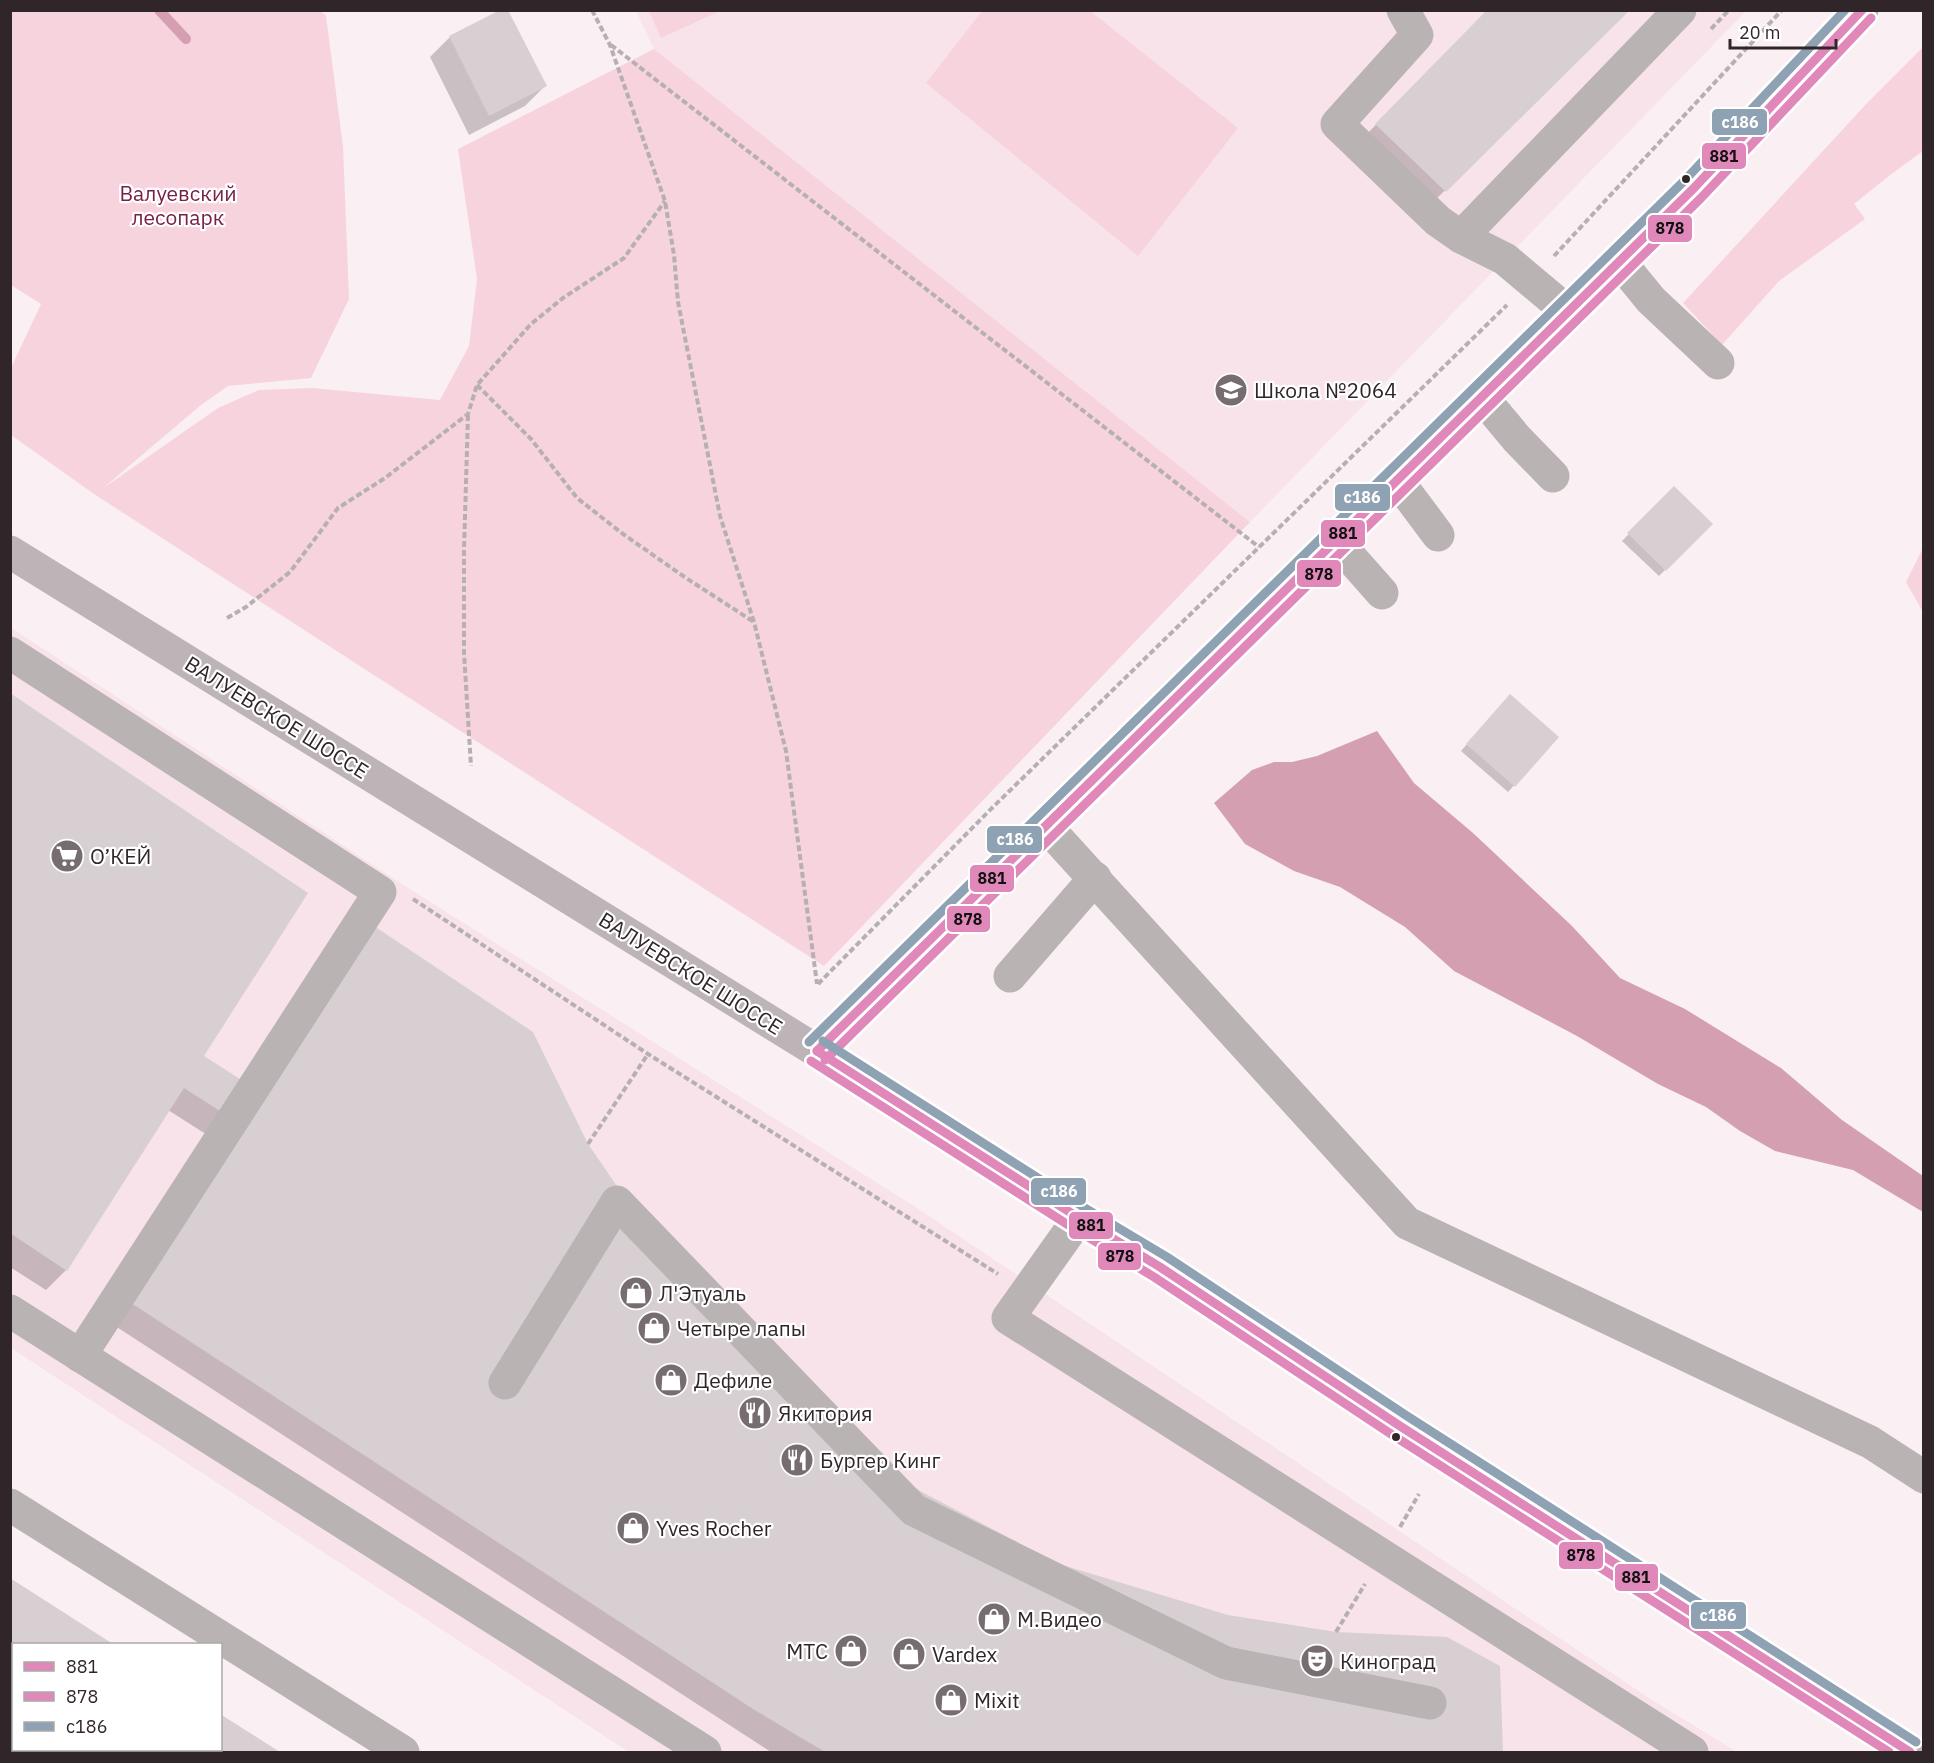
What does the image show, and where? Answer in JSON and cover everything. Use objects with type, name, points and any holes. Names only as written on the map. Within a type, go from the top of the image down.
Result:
[{"type":"main road","name":"ВАЛУЕВСКОЕ ШОССЕ","points":[[10,552],[817,1051],[1160,1267],[1400,1426],[1910,1752]]},
{"type":"street","points":[[1403,10],[1418,34],[1337,124],[1438,221],[1461,237],[1505,259],[1568,312]]},
{"type":"street","points":[[1461,237],[1680,10]]},
{"type":"street","points":[[817,1051],[1620,262],[1731,150],[1862,10]]},
{"type":"street","points":[[1620,262],[1651,300],[1718,363]]},
{"type":"street","points":[[1482,397],[1553,476]]},
{"type":"street","points":[[1397,480],[1438,535]]},
{"type":"street","points":[[1336,541],[1382,592]]},
{"type":"street","points":[[10,653],[380,892],[80,1356]]},
{"type":"street","points":[[1046,826],[1407,1223],[1870,1442],[1923,1477]]},
{"type":"street","points":[[1010,976],[1095,878]]},
{"type":"street","points":[[505,1383],[617,1202],[914,1510],[1226,1663],[1430,1703]]},
{"type":"street","points":[[1079,1218],[1008,1318],[1692,1752]]},
{"type":"street","points":[[10,1311],[705,1752]]},
{"type":"street","points":[[10,1505],[403,1752]]},
{"type":"path","points":[[592,10],[610,45],[665,201],[674,255],[678,302],[720,516],[754,622],[786,751],[818,984],[992,807],[1531,282],[1782,10]]},
{"type":"path","points":[[610,45],[1259,547]]},
{"type":"path","points":[[471,765],[464,653],[464,550],[468,414],[477,385],[531,324],[563,298],[624,258],[665,201]]},
{"type":"path","points":[[477,385],[531,440],[577,498],[623,534],[754,622]]},
{"type":"path","points":[[227,618],[246,607],[290,572],[338,508],[385,478],[468,414]]},
{"type":"path","points":[[412,899],[648,1054],[1025,1292]]},
{"type":"path","points":[[588,1144],[648,1054]]},
{"type":"shaded area","name":"Школа №2064","points":[[636,11],[1746,11],[1250,522],[654,49]]},
{"type":"shaded area","points":[[10,627],[402,884],[914,1206],[1649,1698],[1737,1752],[629,1752],[11,1348]]},
{"type":"shaded area","points":[[1377,731],[1414,783],[1473,833],[1572,926],[1620,978],[1685,1009],[1781,1068],[1842,1120],[1923,1176],[1923,1212],[1853,1170],[1775,1151],[1740,1131],[1706,1107],[1658,1084],[1577,1036],[1454,971],[1405,927],[1340,887],[1294,871],[1245,844],[1214,803],[1252,770],[1274,762],[1292,762],[1317,756]]},
{"type":"green space","name":"Валуевский лесопарк","points":[[11,10],[320,10],[326,16],[343,146],[349,299],[311,378],[228,386],[201,405],[102,489],[218,408],[259,390],[312,388],[440,400],[469,346],[477,279],[458,149],[654,49],[1250,522],[824,966],[94,494],[11,435],[11,368],[41,304],[11,285]]},
{"type":"green space","points":[[649,11],[720,11],[661,38]]},
{"type":"green space","points":[[982,11],[1090,11],[1238,128],[1138,256],[926,83]]},
{"type":"green space","points":[[1923,47],[1923,151],[1854,204],[1865,219],[1779,281],[1722,345],[1683,303],[1869,101]]},
{"type":"green space","points":[[1924,548],[1923,612],[1906,582]]},
{"type":"building","points":[[500,10],[508,10],[547,86],[489,116],[449,36]]},
{"type":"building","points":[[1487,10],[1630,10],[1446,192],[1375,124]]},
{"type":"building","points":[[1674,486],[1713,524],[1666,571],[1627,533]]},
{"type":"building","points":[[10,693],[308,893],[204,1056],[262,1093],[371,924],[533,1032],[588,1144],[696,1301],[834,1436],[922,1492],[1059,1564],[1228,1615],[1336,1632],[1447,1637],[1500,1666],[1503,1752],[825,1752],[753,1709],[128,1301],[242,1125],[184,1088],[67,1271],[10,1233]]},
{"type":"building","points":[[1510,694],[1559,737],[1515,787],[1466,744]]},
{"type":"building","points":[[10,1578],[111,1643],[12,1643],[12,1751],[222,1751],[222,1715],[280,1752],[10,1752]]},
{"type":"waterway","points":[[159,10],[186,39]]},
{"type":"transit line","name":"с186","points":[[809,1042],[1684,181],[1845,10]]},
{"type":"transit line","name":"881","points":[[817,1051],[1693,189],[1862,10]]},
{"type":"transit line","name":"878","points":[[825,1060],[1701,198],[1871,18]]},
{"type":"transit line","name":"с186","points":[[823,1041],[1085,1208],[1167,1257],[1407,1416],[1916,1742]]},
{"type":"transit line","name":"881","points":[[817,1051],[1160,1267],[1400,1426],[1910,1752]]},
{"type":"transit line","name":"878","points":[[811,1061],[1154,1277],[1394,1436],[1889,1752]]},
{"type":"place","name":"Школа №2064","points":[[1231,390]]},
{"type":"place","name":"О’КЕЙ","points":[[67,856]]},
{"type":"place","name":"Л'Этуаль","points":[[636,1293]]},
{"type":"place","name":"Четыре лапы","points":[[654,1328]]},
{"type":"place","name":"Дефиле","points":[[671,1380]]},
{"type":"place","name":"Якитория","points":[[755,1413]]},
{"type":"place","name":"Бургер Кинг","points":[[797,1460]]},
{"type":"place","name":"Yves Rocher","points":[[633,1528]]},
{"type":"place","name":"М.Видео","points":[[994,1619]]},
{"type":"place","name":"МТС","points":[[851,1651]]},
{"type":"place","name":"Vardex","points":[[909,1654]]},
{"type":"place","name":"Киноград","points":[[1317,1661]]},
{"type":"place","name":"Mixit","points":[[951,1700]]}]
